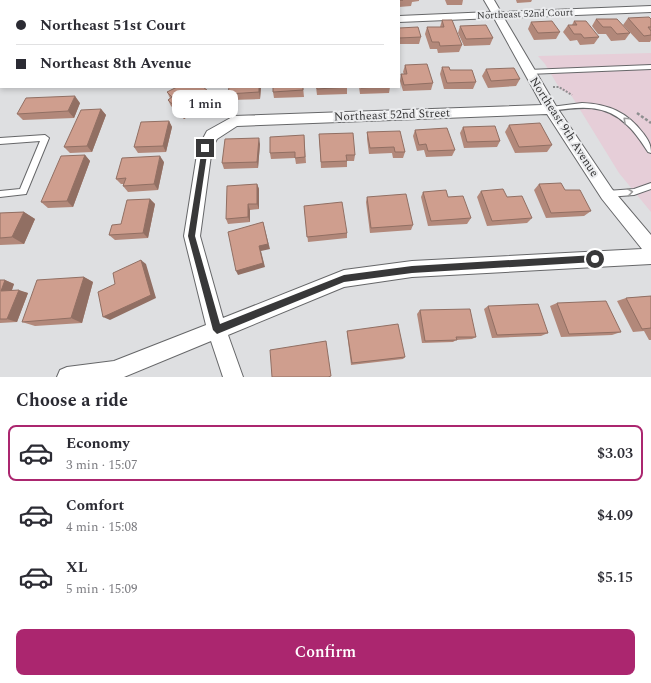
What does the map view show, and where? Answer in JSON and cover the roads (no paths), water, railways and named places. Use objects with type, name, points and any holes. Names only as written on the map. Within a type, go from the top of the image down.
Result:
[{"type":"street","name":"Northeast 9th Avenue","points":[[489,0],[528,72],[550,108],[607,194],[651,246]]},
{"type":"street","points":[[618,0],[627,10]]},
{"type":"street","name":"Northeast 52nd Court","points":[[400,19],[651,9]]},
{"type":"street","name":"Northeast 52nd Street","points":[[217,330],[192,236],[205,148],[212,135],[234,121],[550,108]]},
{"type":"street","points":[[67,377],[114,371],[344,279],[412,269],[651,256]]},
{"type":"street","points":[[217,330],[233,377]]},
{"type":"lane","points":[[528,72],[651,67]]},
{"type":"lane","points":[[550,108],[582,104],[604,106],[619,114],[629,122],[651,150]]},
{"type":"lane","points":[[0,141],[45,138],[23,192],[0,194]]},
{"type":"lane","points":[[607,194],[634,192],[651,186]]}]
